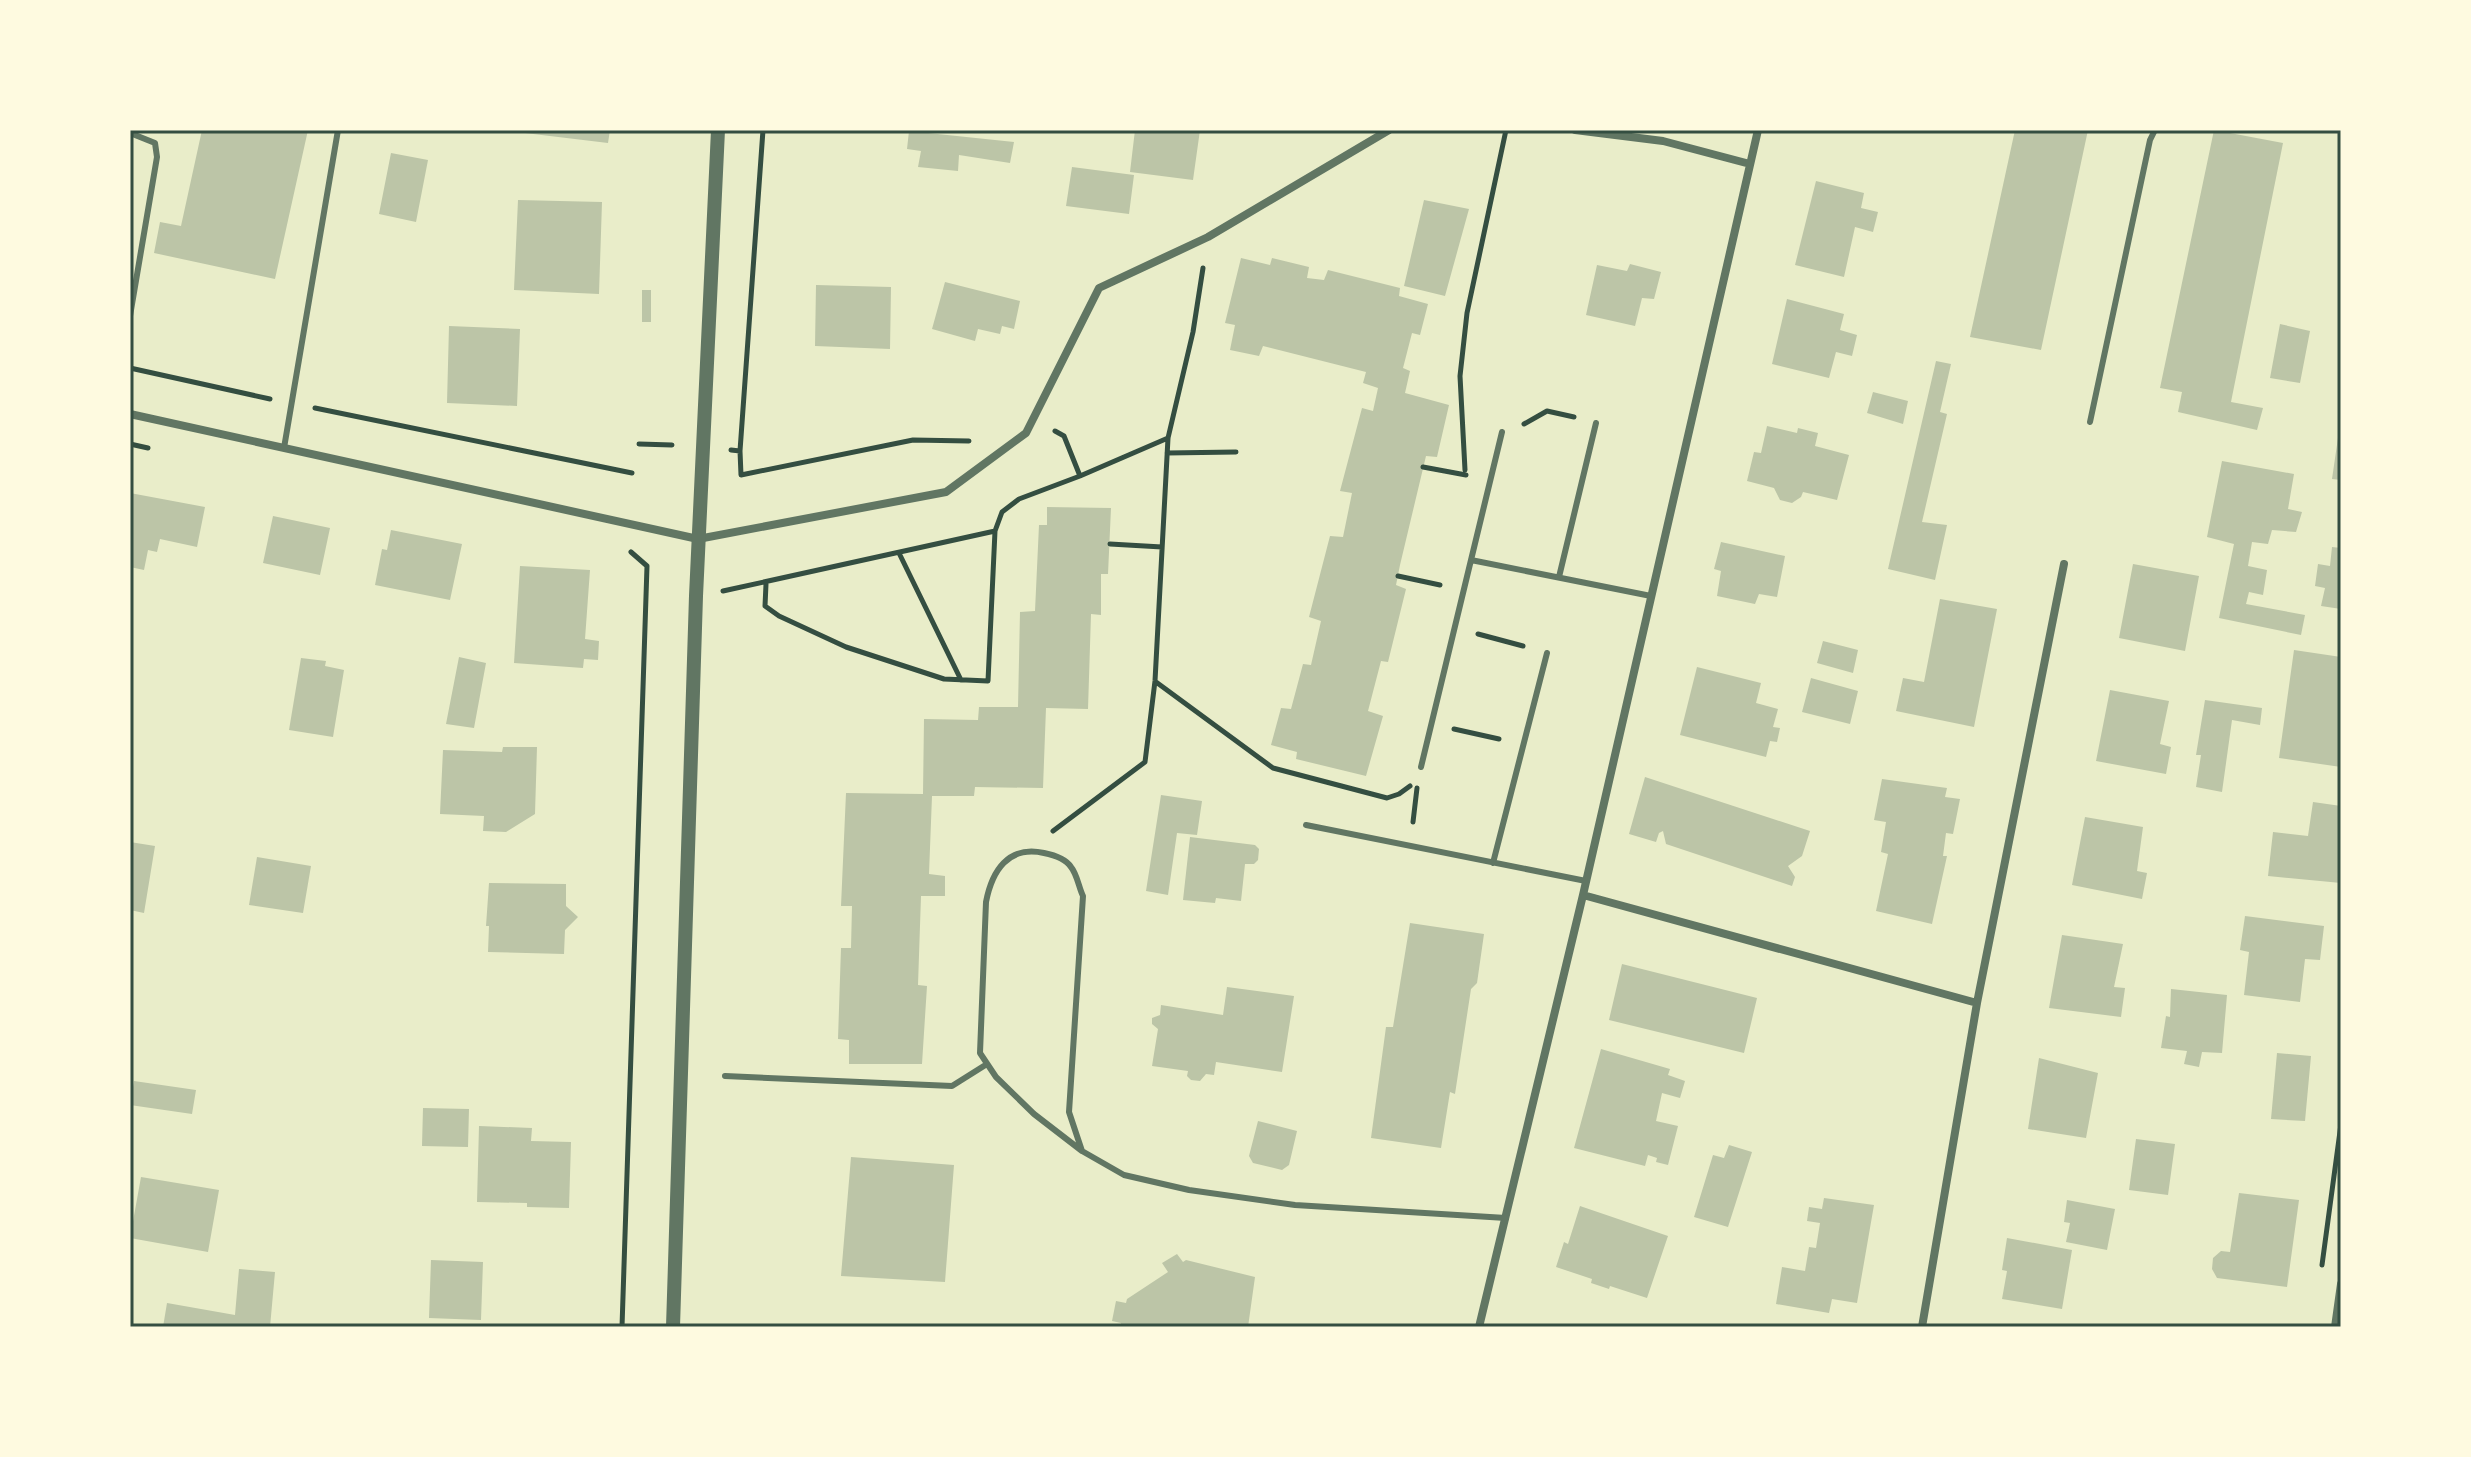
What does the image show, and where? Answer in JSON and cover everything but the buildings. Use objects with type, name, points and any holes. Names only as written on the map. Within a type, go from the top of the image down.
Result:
[{"type":"street","points":[[673,1327],[698,539],[718,130]]},
{"type":"street","points":[[130,414],[698,539],[946,492],[1026,433],[1099,288],[1208,237],[1389,130]]},
{"type":"street","points":[[1575,130],[1663,141],[1750,164]]},
{"type":"street","points":[[1479,1327],[1583,895],[1758,130]]},
{"type":"street","points":[[1922,1327],[1977,1003],[2064,564]]},
{"type":"street","points":[[1583,895],[1977,1003]]},
{"type":"street","points":[[2335,1327],[2341,1284]]},
{"type":"lane","points":[[284,448],[338,130]]},
{"type":"lane","points":[[2090,422],[2150,140],[2155,130]]},
{"type":"lane","points":[[130,133],[155,143],[157,157],[130,316]]},
{"type":"lane","points":[[1559,577],[1596,423]]},
{"type":"lane","points":[[1421,767],[1502,432]]},
{"type":"lane","points":[[1471,560],[1651,596]]},
{"type":"lane","points":[[1493,863],[1547,653]]},
{"type":"lane","points":[[1306,825],[1586,881]]},
{"type":"lane","points":[[1082,1151],[1069,1112],[1083,896],[1072,867],[1058,856],[1032,851],[1008,858],[991,879],[986,902],[980,1053],[996,1077],[1034,1114],[1082,1151],[1124,1175],[1189,1190],[1295,1205],[1506,1218]]},
{"type":"lane","points":[[725,1076],[952,1086],[987,1064]]},
{"type":"path","points":[[763,130],[740,451],[741,475],[913,440],[1014,442]]},
{"type":"path","points":[[1465,475],[1460,376],[1467,313],[1506,130]]},
{"type":"path","points":[[1032,851],[1047,835],[1145,762],[1155,681],[1168,438],[1193,332],[1208,237]]},
{"type":"path","points":[[130,368],[632,473]]},
{"type":"path","points":[[1517,428],[1547,411]]},
{"type":"path","points":[[1033,418],[1064,436],[1080,476]]},
{"type":"path","points":[[766,584],[765,606],[779,616],[846,647],[944,679],[988,681],[995,531],[1002,512],[1019,499],[1168,438]]},
{"type":"path","points":[[639,444],[672,445]]},
{"type":"path","points":[[723,450],[740,451]]},
{"type":"path","points":[[1167,453],[1236,452]]},
{"type":"path","points":[[1423,467],[1490,480]]},
{"type":"path","points":[[696,596],[766,584],[995,531]]},
{"type":"path","points":[[1110,544],[1162,547]]},
{"type":"path","points":[[622,1327],[647,566],[631,552]]},
{"type":"path","points":[[899,553],[961,680]]},
{"type":"path","points":[[1398,576],[1464,590]]},
{"type":"path","points":[[1155,681],[1273,768],[1387,798],[1399,794],[1418,779],[1412,828]]},
{"type":"path","points":[[1460,730],[1523,745]]},
{"type":"path","points":[[2320,1280],[2341,1124]]}]
